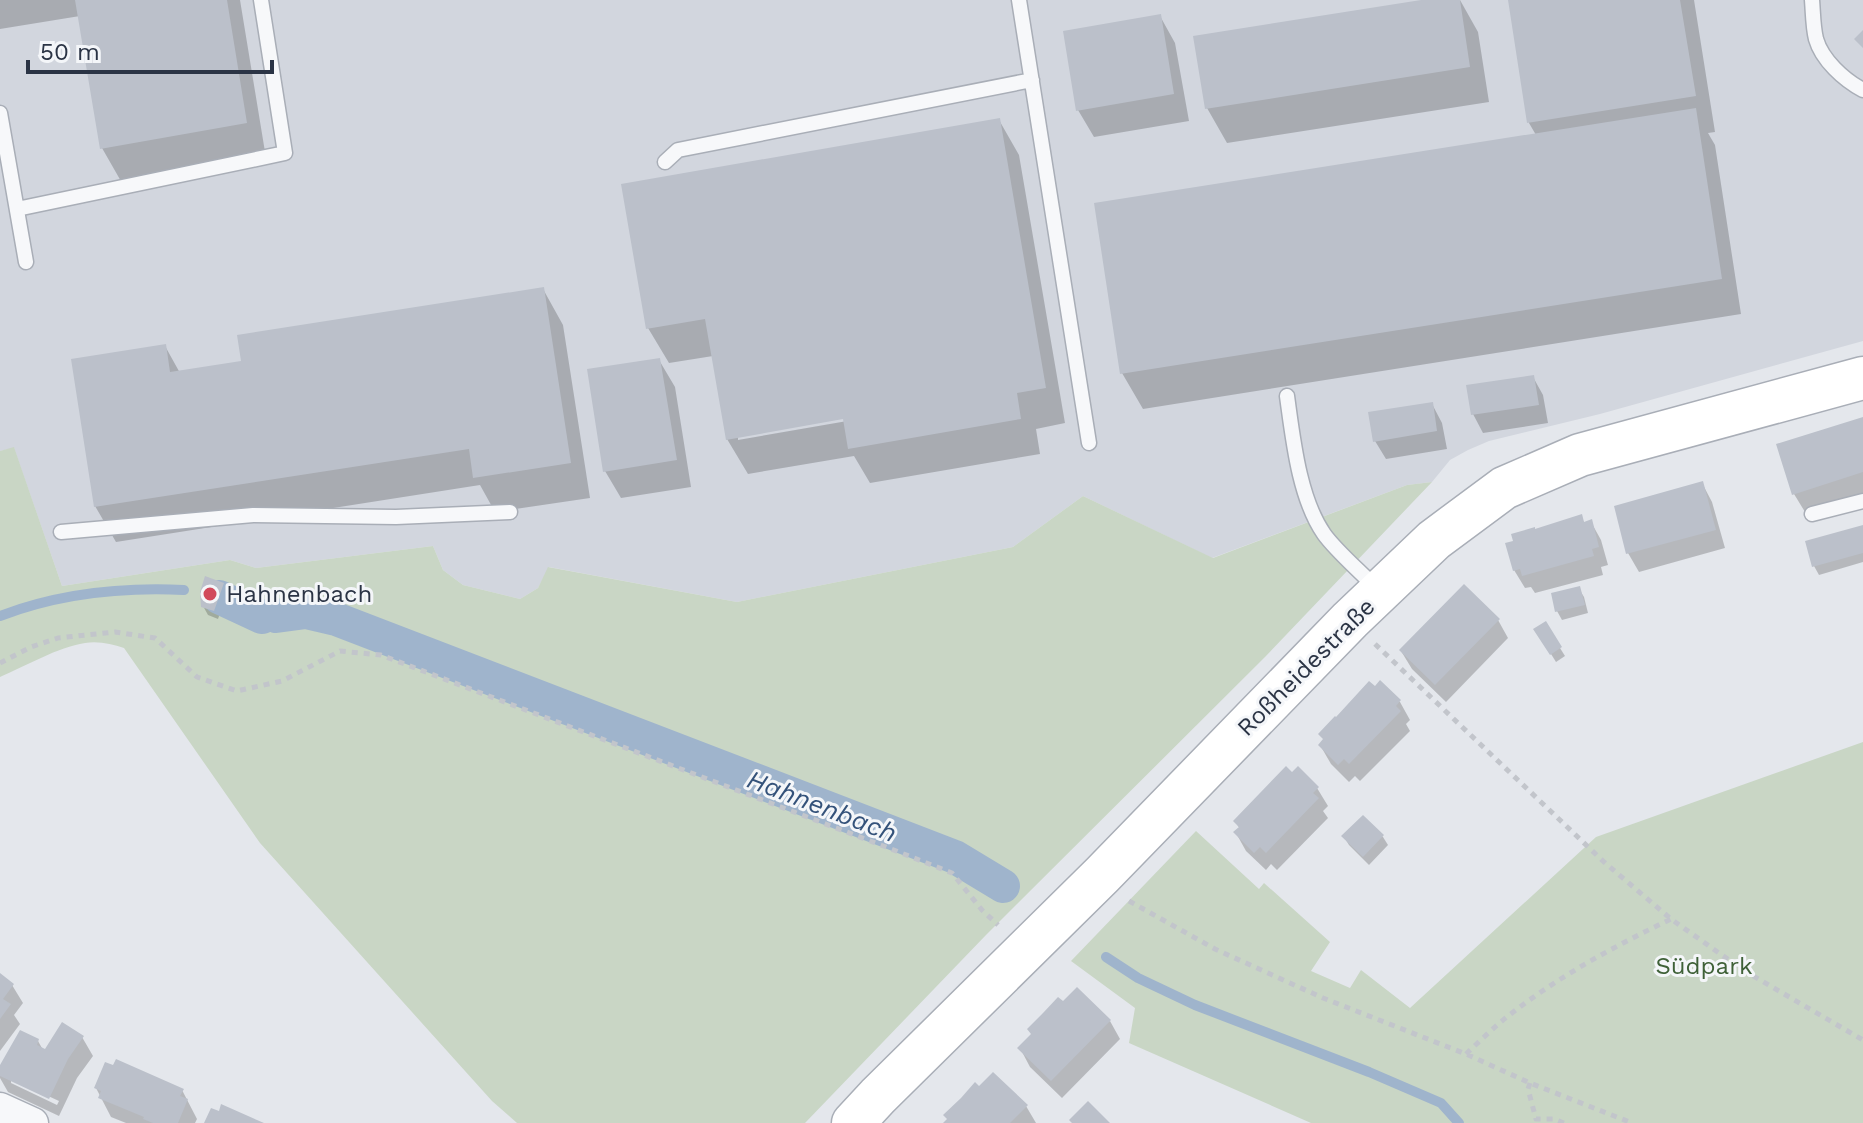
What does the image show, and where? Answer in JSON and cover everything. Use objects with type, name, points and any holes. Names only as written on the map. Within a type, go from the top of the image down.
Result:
[{"type":"street","name":"Roßheidestraße","points":[[853,1123],[1102,875],[1350,620],[1434,540],[1504,488],[1580,455],[1863,378]]},
{"type":"street","points":[[0,1108],[33,1123]]},
{"type":"lane","points":[[17,209],[285,153],[261,0]]},
{"type":"lane","points":[[1019,0],[1089,443]]},
{"type":"lane","points":[[1812,0],[1816,40],[1830,64],[1852,85],[1863,90]]},
{"type":"lane","points":[[665,162],[678,150],[1032,80]]},
{"type":"lane","points":[[0,113],[26,262]]},
{"type":"lane","points":[[1287,396],[1307,503],[1325,536],[1380,592]]},
{"type":"lane","points":[[1812,514],[1863,501]]},
{"type":"lane","points":[[61,532],[253,515],[396,517],[510,512]]},
{"type":"path","points":[[1350,620],[1604,862],[1671,919],[1743,970],[1863,1040]]},
{"type":"path","points":[[0,663],[31,647],[58,638],[115,632],[155,638],[197,677],[237,691],[282,681],[340,651],[381,655],[952,873],[982,910]]},
{"type":"path","points":[[1123,897],[1215,949],[1351,1010],[1632,1123]]},
{"type":"path","points":[[1466,1054],[1510,1014],[1557,981],[1618,945],[1671,919]]},
{"type":"path","points":[[1530,1083],[1528,1089],[1537,1121],[1554,1119],[1564,1123]]},
{"type":"path","points":[[1611,1123],[1613,1116]]},
{"type":"shaded area","points":[[0,0],[1863,0],[1863,341],[1600,414],[1489,441],[1450,460],[1432,482],[1407,485],[1212,558],[1083,496],[1013,547],[737,602],[549,567],[538,588],[520,599],[463,585],[443,570],[433,546],[256,568],[230,560],[62,586],[14,448],[0,451]]},
{"type":"green space","points":[[14,447],[62,586],[230,560],[256,568],[433,546],[443,570],[463,585],[520,599],[538,588],[548,567],[737,602],[1013,547],[1083,496],[1213,558],[1407,485],[1432,482],[1265,657],[986,935],[805,1123],[517,1123],[492,1101],[260,843],[124,648],[90,642],[75,645],[0,677],[0,451]]},
{"type":"green space","name":"Südpark","points":[[1863,742],[1863,1123],[1311,1123],[1129,1043],[1135,1008],[1071,961],[1196,831],[1259,889],[1264,883],[1330,942],[1311,971],[1350,988],[1361,970],[1410,1008],[1596,837]]},
{"type":"building","points":[[75,0],[227,0],[247,123],[100,149]]},
{"type":"building","points":[[1421,0],[1460,0],[1470,67],[1205,109],[1193,36]]},
{"type":"building","points":[[1508,0],[1680,0],[1696,96],[1527,123]]},
{"type":"building","points":[[1161,14],[1174,94],[1076,111],[1063,31]]},
{"type":"building","points":[[1863,30],[1863,48],[1854,39]]},
{"type":"building","points":[[1696,108],[1722,279],[1120,374],[1094,203]]},
{"type":"building","points":[[1000,118],[1046,388],[1017,393],[1021,419],[848,449],[843,419],[726,440],[705,319],[646,329],[621,184]]},
{"type":"building","points":[[544,287],[571,463],[473,478],[469,449],[94,507],[71,359],[166,344],[170,372],[241,361],[237,335]]},
{"type":"building","points":[[660,358],[677,460],[603,472],[587,369]]},
{"type":"building","points":[[1534,375],[1539,405],[1471,415],[1466,385]]},
{"type":"building","points":[[1433,402],[1437,431],[1373,442],[1368,412]]},
{"type":"building","points":[[1863,417],[1863,472],[1792,495],[1776,444]]},
{"type":"building","points":[[1703,481],[1716,530],[1626,554],[1614,506]]},
{"type":"building","points":[[1582,514],[1584,522],[1592,519],[1599,547],[1592,549],[1594,556],[1522,576],[1520,569],[1513,571],[1505,543],[1513,541],[1511,534]]},
{"type":"building","points":[[1863,525],[1863,553],[1812,567],[1805,541]]},
{"type":"building","name":"Hahnenbach","points":[[205,576],[224,583],[214,611],[201,607],[200,592]]},
{"type":"building","points":[[1464,584],[1500,619],[1435,685],[1399,650]]},
{"type":"building","points":[[1580,586],[1585,605],[1555,612],[1551,593]]},
{"type":"building","points":[[1546,621],[1562,647],[1550,655],[1533,629]]},
{"type":"building","points":[[1380,680],[1401,700],[1396,706],[1401,711],[1349,764],[1344,759],[1338,765],[1318,745],[1323,739],[1318,734],[1369,681],[1375,686]]},
{"type":"building","points":[[1286,766],[1292,772],[1298,766],[1319,787],[1313,793],[1319,798],[1266,853],[1260,847],[1254,853],[1233,832],[1239,827],[1233,821]]},
{"type":"building","points":[[1363,815],[1384,835],[1363,857],[1341,836]]},
{"type":"building","points":[[0,973],[14,984],[3,999],[11,1004],[0,1019]]},
{"type":"building","points":[[1077,987],[1111,1020],[1051,1081],[1017,1048],[1031,1034],[1027,1029],[1058,997],[1063,1001]]},
{"type":"building","points":[[62,1022],[84,1036],[68,1059],[49,1099],[0,1076],[0,1065],[20,1030],[39,1039],[37,1045],[45,1049]]},
{"type":"building","points":[[116,1059],[184,1089],[180,1096],[188,1099],[178,1123],[153,1123],[98,1098],[101,1091],[94,1088],[105,1062],[113,1065]]},
{"type":"building","points":[[993,1072],[1028,1105],[1010,1123],[943,1123],[947,1119],[943,1115],[975,1082],[979,1086]]},
{"type":"building","points":[[1088,1101],[1110,1123],[1072,1123],[1069,1120]]},
{"type":"building","points":[[221,1104],[264,1123],[204,1123],[211,1108],[219,1111]]},
{"type":"waterway","name":"Hahnenbach","points":[[0,616],[67,597],[137,590],[184,590]]},
{"type":"waterway","name":"Hahnenbach","points":[[219,597],[262,617]]},
{"type":"waterway","name":"Hahnenbach","points":[[276,616],[306,612],[336,619],[955,857],[1003,886]]},
{"type":"waterway","name":"Hahnenbach","points":[[1106,957],[1138,978],[1195,1005],[1441,1103],[1459,1123]]},
{"type":"place","name":"Hahnenbach","points":[[210,594]]}]
